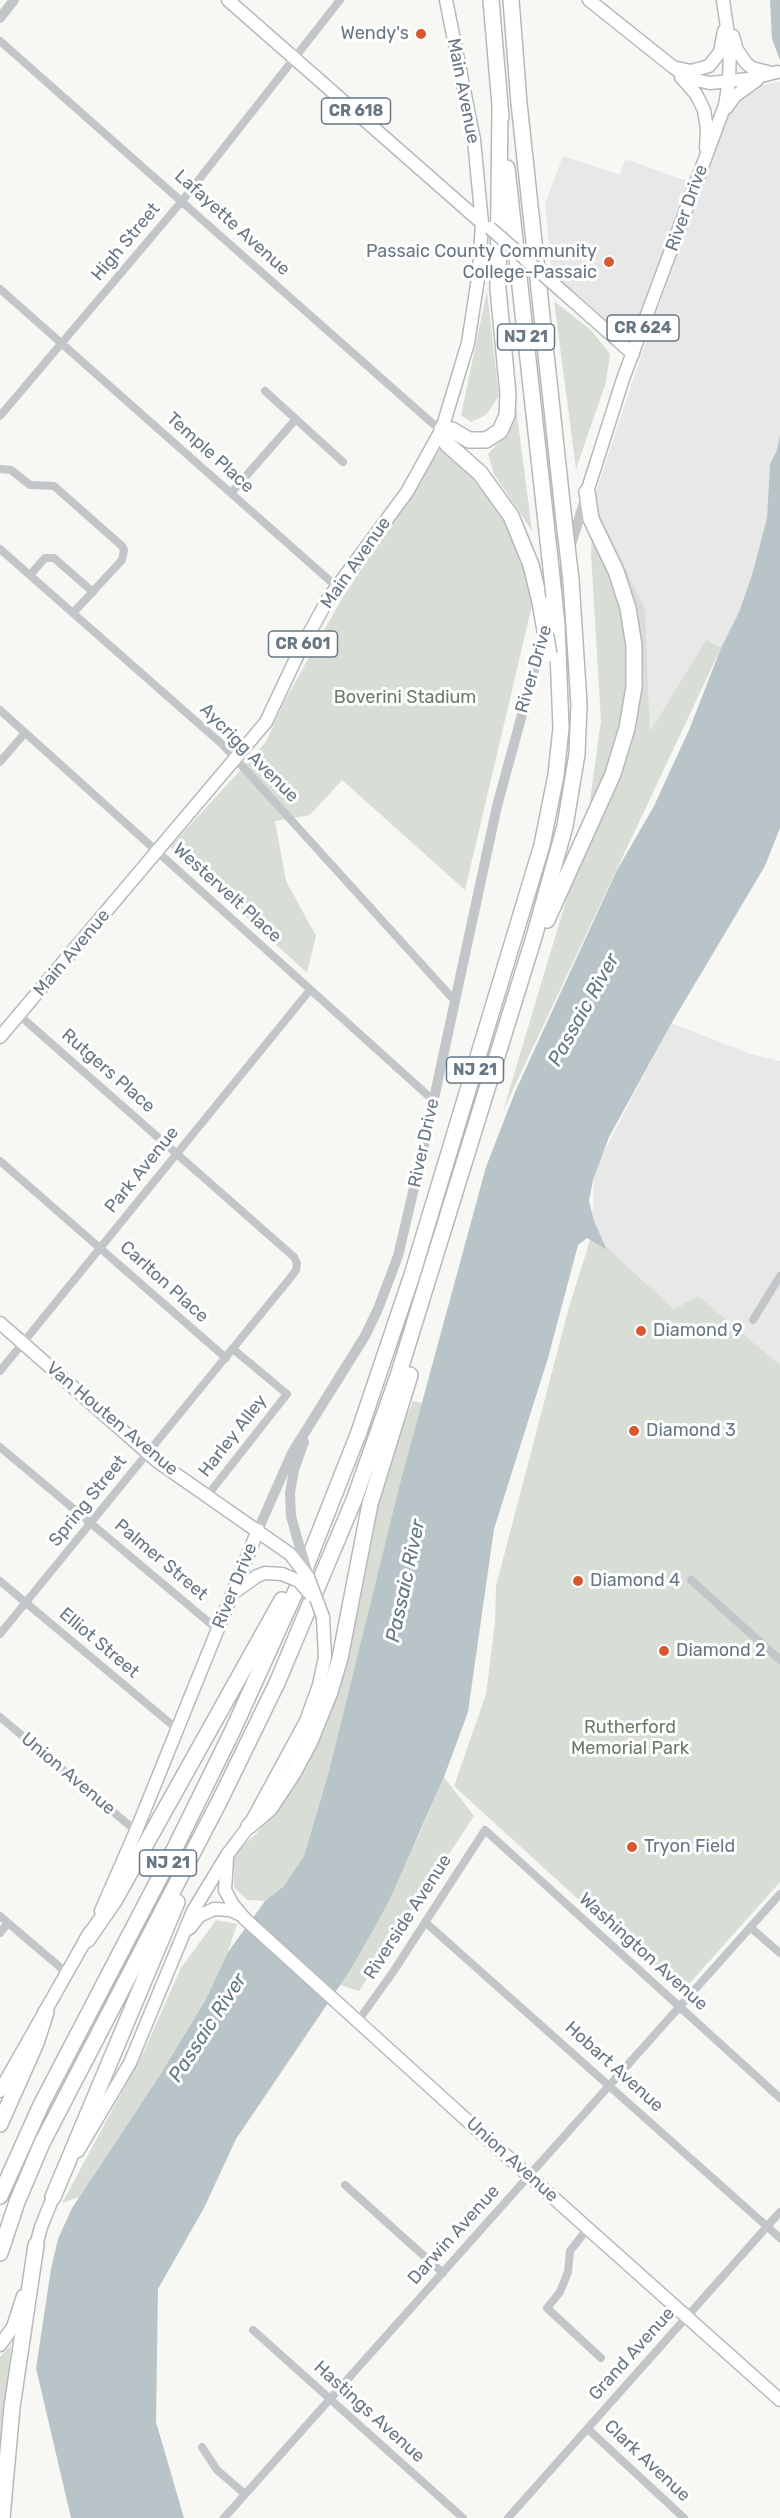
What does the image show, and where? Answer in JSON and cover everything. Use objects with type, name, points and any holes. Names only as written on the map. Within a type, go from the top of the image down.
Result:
[{"type":"highway","name":"NJ 21","points":[[0,2196],[41,2105],[179,1840],[232,1732],[286,1614],[323,1523],[402,1308],[517,932],[547,822],[559,752],[561,704],[557,626],[500,107],[491,0]]},
{"type":"highway","name":"NJ 21","points":[[0,2253],[17,2202],[42,2143],[206,1829],[277,1683],[330,1561],[399,1376],[561,842],[577,754],[579,679],[571,580],[519,103],[510,0]]},
{"type":"highway","points":[[500,107],[498,289],[508,394],[507,414],[500,431],[486,440],[469,440],[452,430],[442,429],[447,444],[480,473],[510,516],[526,548],[540,602],[549,654],[559,752]]},
{"type":"highway","points":[[524,969],[613,774],[622,750],[631,707],[635,666],[628,608],[616,571],[591,519],[587,492]]},
{"type":"highway","points":[[249,1826],[270,1808],[293,1773],[310,1741],[330,1692],[341,1650],[367,1515],[419,1344],[448,1218]]},
{"type":"highway","points":[[87,1940],[114,1901],[323,1523]]},
{"type":"highway","points":[[53,2197],[206,1829]]},
{"type":"highway","points":[[0,2124],[36,2043],[46,2012]]},
{"type":"highway","points":[[3,2518],[12,2407],[36,2245]]},
{"type":"main road","name":"CR 618","points":[[228,0],[633,354]]},
{"type":"main road","name":"Main Avenue","points":[[0,1037],[267,722],[299,652],[337,587],[407,492],[442,429],[470,333],[486,225],[474,140],[446,0]]},
{"type":"main road","points":[[589,0],[691,79],[700,82],[729,81],[778,71]]},
{"type":"main road","points":[[673,67],[691,71],[701,70],[715,61],[722,43],[723,2]]},
{"type":"main road","points":[[723,2],[737,50],[746,63],[760,72],[778,71]]},
{"type":"main road","name":"River Drive","points":[[587,492],[633,354],[721,117],[729,81],[730,48],[723,2]]},
{"type":"main road","points":[[673,67],[696,94],[704,110],[707,140],[702,165]]},
{"type":"main road","points":[[721,117],[735,96],[745,88],[778,71]]},
{"type":"main road","name":"Van Houten Avenue","points":[[0,1323],[148,1453],[290,1554],[303,1569],[312,1586]]},
{"type":"main road","name":"River Drive","points":[[0,2091],[87,1940],[136,1831],[258,1530]]},
{"type":"main road","points":[[229,1601],[249,1579],[265,1573],[282,1574],[299,1581],[306,1588],[323,1617]]},
{"type":"main road","name":"CR 624","points":[[0,2347],[13,2327],[36,2245],[53,2197],[130,2063],[193,1911],[227,1855],[249,1826],[290,1755],[313,1703],[325,1657],[323,1617],[312,1586]]},
{"type":"main road","points":[[227,1855],[225,1890],[233,1905],[245,1919]]},
{"type":"main road","points":[[170,1963],[194,1923],[206,1911],[221,1908],[245,1919]]},
{"type":"main road","name":"Union Avenue","points":[[245,1919],[780,2400]]},
{"type":"street","points":[[0,18],[14,0]]},
{"type":"street","name":"High Street","points":[[0,416],[182,201],[340,0]]},
{"type":"street","name":"Lafayette Avenue","points":[[0,41],[432,423],[442,429]]},
{"type":"street","name":"Temple Place","points":[[0,289],[337,587]]},
{"type":"street","points":[[265,391],[343,462]]},
{"type":"street","points":[[231,493],[296,419]]},
{"type":"street","points":[[0,469],[11,470],[30,486],[54,486],[120,542],[124,550],[122,560],[74,614]]},
{"type":"street","name":"River Drive","points":[[258,1530],[285,1466],[365,1336],[390,1280],[406,1225],[496,806],[555,593],[587,492]]},
{"type":"street","name":"Aycrigg Avenue","points":[[0,549],[237,759],[455,1001]]},
{"type":"street","points":[[30,575],[45,558],[54,558],[93,592]]},
{"type":"street","name":"Westervelt Place","points":[[0,710],[433,1100]]},
{"type":"street","points":[[0,762],[25,733]]},
{"type":"street","name":"Park Avenue","points":[[0,1371],[310,990]]},
{"type":"street","name":"Rutgers Place","points":[[18,1015],[294,1257],[297,1263],[296,1270],[291,1277]]},
{"type":"street","name":"Carlton Place","points":[[0,1161],[226,1358]]},
{"type":"street","points":[[753,1320],[780,1276]]},
{"type":"street","name":"Spring Street","points":[[0,1634],[291,1277]]},
{"type":"street","name":"Harley Alley","points":[[207,1496],[287,1394],[233,1349]]},
{"type":"street","name":"CR 624","points":[[309,1428],[294,1470],[290,1493],[291,1516],[312,1586]]},
{"type":"street","name":"Palmer Street","points":[[0,1447],[218,1629]]},
{"type":"street","points":[[691,1580],[780,1660]]},
{"type":"street","name":"Elliot Street","points":[[0,1581],[177,1729]]},
{"type":"street","name":"Union Avenue","points":[[0,1717],[136,1831]]},
{"type":"street","name":"Riverside Avenue","points":[[358,2021],[485,1830]]},
{"type":"street","name":"Washington Avenue","points":[[485,1830],[780,2098]]},
{"type":"street","name":"Darwin Avenue","points":[[224,2518],[780,1894]]},
{"type":"street","points":[[0,1916],[68,1974]]},
{"type":"street","name":"Hobart Avenue","points":[[425,1922],[780,2238]]},
{"type":"street","points":[[0,1933],[8,1923]]},
{"type":"street","points":[[750,1927],[780,1953]]},
{"type":"street","points":[[345,2185],[443,2273]]},
{"type":"street","name":"Grand Avenue","points":[[508,2518],[780,2212]]},
{"type":"street","points":[[588,2228],[570,2251],[568,2272],[560,2292],[547,2308],[602,2358]]},
{"type":"street","name":"Hastings Avenue","points":[[253,2330],[463,2518]]},
{"type":"street","name":"Clark Avenue","points":[[588,2429],[684,2518]]},
{"type":"street","points":[[202,2447],[217,2470],[244,2494]]},
{"type":"street","points":[[230,2510],[239,2518]]},
{"type":"shaded area","points":[[780,82],[780,435],[777,450],[770,464],[767,518],[752,575],[739,612],[721,648],[706,641],[650,733],[645,609],[593,501],[640,359],[729,108],[762,85]]},
{"type":"shaded area","name":"Passaic County Community College-Passaic","points":[[563,156],[620,175],[625,159],[695,184],[633,354],[553,283],[545,204]]},
{"type":"shaded area","points":[[671,1023],[751,1054],[780,1061],[780,1365],[698,1296],[674,1309],[592,1234],[594,1171]]},
{"type":"green space","points":[[487,291],[499,396],[486,415],[471,422],[461,415]]},
{"type":"green space","points":[[554,301],[591,330],[610,354],[606,382],[576,469]]},
{"type":"green space","points":[[516,407],[532,531],[494,474],[488,454],[506,435]]},
{"type":"green space","name":"Boverini Stadium","points":[[441,448],[476,473],[519,540],[533,601],[465,890],[342,780],[310,815],[275,821],[286,881],[316,936],[307,973],[170,847],[266,742],[284,702],[341,600]]},
{"type":"green space","points":[[593,501],[645,609],[650,732],[706,640],[721,648],[503,1111],[585,837],[601,721],[591,554]]},
{"type":"green space","name":"Rutherford Memorial Park","points":[[592,1234],[674,1309],[698,1296],[780,1365],[780,1882],[681,1993],[454,1786],[486,1694],[495,1623],[496,1586],[569,1307]]},
{"type":"green space","points":[[413,1401],[422,1403],[329,1771],[304,1856],[284,1886],[265,1901],[247,1900],[234,1887],[234,1854],[256,1834],[286,1797],[318,1742],[346,1656],[369,1536],[388,1460]]},
{"type":"green space","points":[[444,1777],[474,1816],[359,1991],[340,1985],[351,1969],[419,1835]]},
{"type":"green space","points":[[216,1920],[237,1924],[228,1952],[206,1999],[160,2075],[79,2197],[62,2203],[144,2051],[181,1968]]},
{"type":"green space","points":[[11,2345],[0,2470],[0,2357]]},
{"type":"water","points":[[770,0],[780,0],[780,60],[772,39]]},
{"type":"water","name":"Passaic River","points":[[780,435],[780,828],[765,866],[671,1024],[609,1137],[593,1180],[589,1201],[594,1221],[607,1250],[587,1238],[578,1245],[548,1358],[494,1529],[468,1712],[444,1777],[388,1903],[351,1969],[236,2139],[204,2208],[158,2289],[156,2422],[184,2518],[71,2518],[36,2368],[51,2269],[58,2239],[72,2208],[160,2075],[206,1999],[228,1952],[265,1901],[284,1886],[304,1856],[329,1771],[399,1487],[486,1167],[515,1092],[617,870],[654,806],[689,730],[721,648],[739,612],[752,575],[767,518],[770,464],[777,450]]},
{"type":"place","name":"Wendy's","points":[[421,34]]},
{"type":"place","name":"Passaic County Community College-Passaic","points":[[609,262]]},
{"type":"place","name":"Diamond 9","points":[[641,1331]]},
{"type":"place","name":"Diamond 3","points":[[634,1431]]},
{"type":"place","name":"Diamond 4","points":[[578,1581]]},
{"type":"place","name":"Diamond 2","points":[[664,1651]]},
{"type":"place","name":"Tryon Field","points":[[632,1847]]}]
